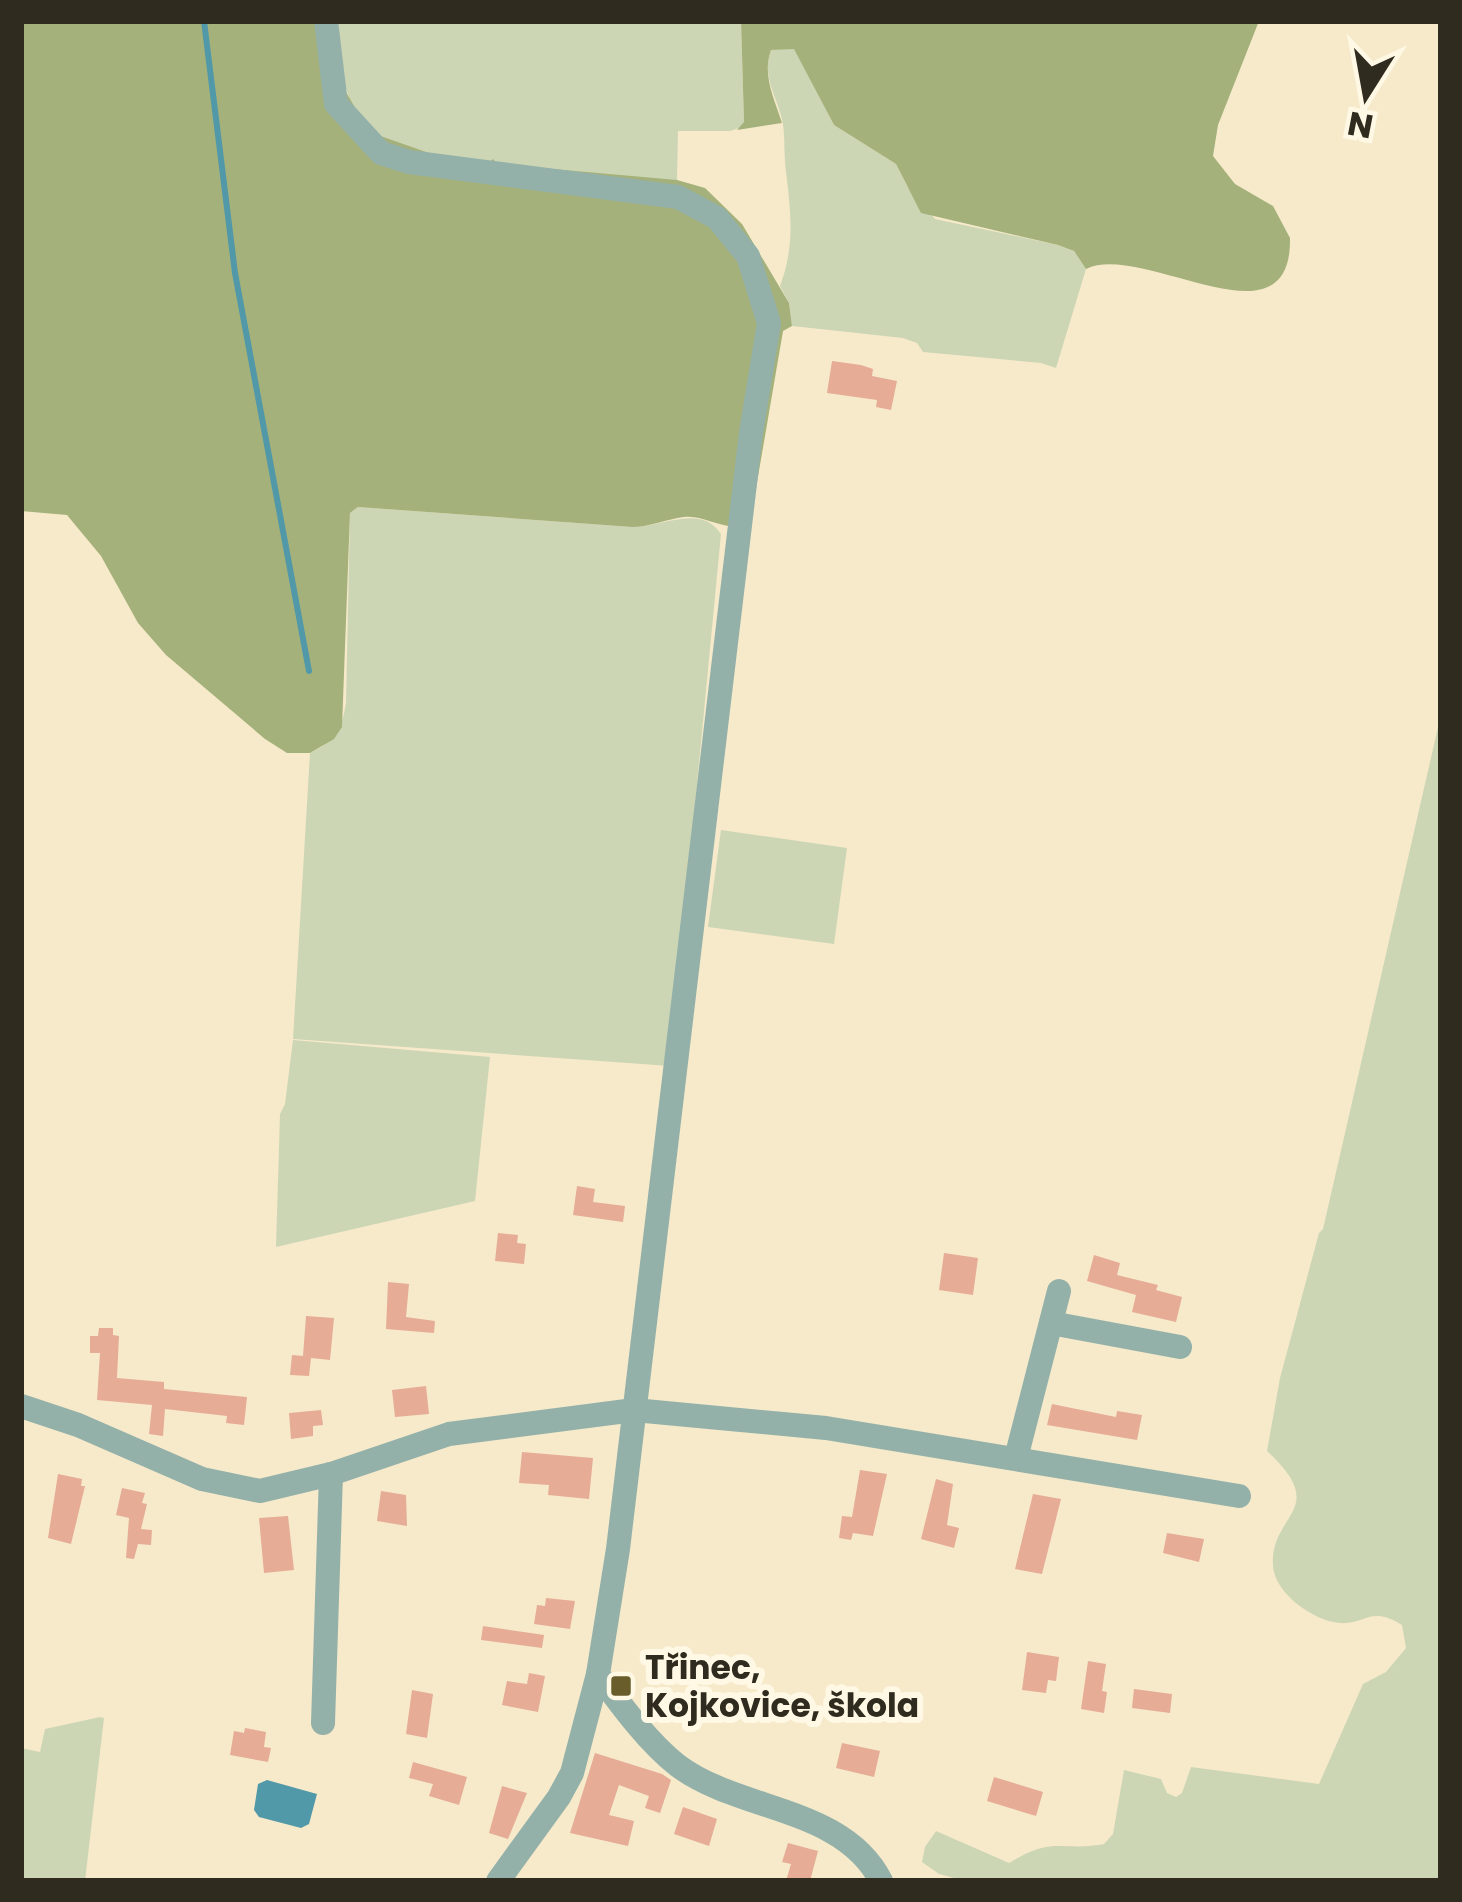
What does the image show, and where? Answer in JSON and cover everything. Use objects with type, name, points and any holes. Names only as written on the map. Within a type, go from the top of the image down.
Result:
[{"type":"street","points":[[326,21],[336,104],[381,153],[409,162],[678,197],[717,218],[748,256],[769,323],[748,457],[618,1549],[598,1674],[572,1772],[560,1797],[498,1881]]},
{"type":"street","points":[[1016,1458],[1059,1292]]},
{"type":"street","points":[[1051,1323],[1180,1347]]},
{"type":"street","points":[[21,1406],[78,1425],[202,1479],[260,1491],[331,1474],[449,1434],[634,1410],[826,1428],[1239,1496]]},
{"type":"street","points":[[323,1723],[331,1474]]},
{"type":"street","points":[[598,1674],[676,1764],[726,1794],[838,1835],[868,1859],[881,1881]]},
{"type":"green space","points":[[21,21],[335,21],[346,92],[369,132],[429,153],[677,180],[705,188],[742,224],[789,303],[792,326],[783,331],[754,500],[735,526],[691,517],[632,527],[358,507],[350,513],[342,727],[334,739],[310,753],[287,753],[265,739],[166,655],[138,623],[101,556],[67,515],[21,511]]},
{"type":"green space","points":[[335,21],[741,21],[744,122],[730,131],[678,131],[677,180],[673,181],[510,166],[420,151],[386,140],[358,116],[343,77]]},
{"type":"green space","points":[[741,21],[1259,21],[1218,125],[1213,156],[1235,184],[1273,206],[1290,238],[1284,271],[1267,287],[1241,291],[1111,264],[1086,269],[1074,251],[1058,245],[921,213],[896,164],[834,125],[794,49],[771,50],[769,59],[770,86],[782,123],[737,130],[744,122]]},
{"type":"green space","points":[[795,49],[834,125],[896,164],[907,186],[935,219],[1074,251],[1086,269],[1056,368],[923,352],[917,343],[903,338],[792,326],[789,303],[780,286],[790,230],[784,130],[768,70],[771,50]]},
{"type":"green space","points":[[358,507],[632,527],[692,518],[713,525],[721,534],[670,1066],[293,1039],[310,753],[331,739],[346,703],[350,513]]},
{"type":"green space","points":[[1441,714],[1441,1881],[965,1881],[939,1874],[922,1862],[936,1831],[1009,1863],[1047,1847],[1104,1844],[1113,1834],[1124,1770],[1161,1779],[1167,1793],[1176,1797],[1191,1767],[1319,1784],[1363,1684],[1386,1672],[1406,1648],[1402,1625],[1391,1619],[1330,1621],[1288,1596],[1275,1576],[1274,1548],[1293,1511],[1295,1487],[1267,1451],[1280,1378],[1323,1229]]},
{"type":"green space","points":[[721,830],[847,848],[834,944],[708,927]]},
{"type":"green space","points":[[293,1040],[490,1057],[475,1201],[276,1247],[280,1114]]},
{"type":"green space","points":[[104,1718],[85,1881],[21,1881],[21,1748],[40,1752],[45,1729]]},
{"type":"water","points":[[267,1780],[317,1794],[309,1824],[301,1828],[259,1817],[254,1810],[258,1784]]},
{"type":"building","points":[[832,361],[861,365],[873,369],[872,376],[897,381],[891,410],[876,407],[877,400],[827,393]]},
{"type":"building","points":[[577,1186],[595,1189],[593,1202],[625,1206],[623,1222],[573,1215]]},
{"type":"building","points":[[498,1233],[518,1235],[517,1243],[526,1244],[524,1264],[495,1261]]},
{"type":"building","points":[[944,1253],[978,1258],[973,1295],[939,1290]]},
{"type":"building","points":[[1094,1255],[1120,1263],[1117,1275],[1158,1285],[1156,1290],[1182,1297],[1176,1322],[1132,1312],[1136,1295],[1087,1281]]},
{"type":"building","points":[[388,1282],[409,1284],[406,1317],[435,1321],[434,1333],[386,1329]]},
{"type":"building","points":[[306,1316],[334,1318],[330,1360],[311,1358],[309,1376],[290,1375],[292,1355],[303,1356]]},
{"type":"building","points":[[99,1328],[113,1328],[113,1335],[119,1336],[117,1378],[164,1382],[164,1389],[247,1397],[244,1425],[226,1423],[227,1416],[165,1409],[163,1436],[149,1434],[152,1405],[97,1400],[100,1353],[90,1353],[90,1336],[98,1336]]},
{"type":"building","points":[[426,1386],[429,1414],[395,1417],[392,1390]]},
{"type":"building","points":[[1052,1404],[1116,1417],[1117,1411],[1142,1415],[1137,1440],[1047,1425]]},
{"type":"building","points":[[321,1410],[323,1425],[313,1426],[313,1436],[291,1439],[289,1413]]},
{"type":"building","points":[[522,1452],[593,1458],[589,1499],[548,1495],[549,1485],[519,1483]]},
{"type":"building","points":[[860,1470],[887,1474],[873,1536],[853,1533],[851,1540],[839,1538],[842,1516],[852,1517]]},
{"type":"building","points":[[58,1474],[82,1479],[81,1486],[85,1486],[71,1544],[48,1538]]},
{"type":"building","points":[[936,1479],[953,1484],[947,1525],[959,1528],[954,1548],[921,1539]]},
{"type":"building","points":[[122,1488],[145,1493],[141,1529],[152,1530],[151,1545],[138,1544],[134,1559],[126,1558],[129,1518],[116,1515]]},
{"type":"building","points":[[381,1491],[406,1495],[407,1526],[377,1521]]},
{"type":"building","points":[[1033,1494],[1061,1499],[1042,1574],[1015,1569]]},
{"type":"building","points":[[288,1516],[294,1570],[264,1573],[259,1518]]},
{"type":"building","points":[[1167,1533],[1204,1539],[1199,1562],[1163,1553]]},
{"type":"building","points":[[546,1598],[575,1601],[570,1629],[534,1624],[537,1605],[545,1606]]},
{"type":"building","points":[[483,1626],[544,1635],[542,1648],[481,1640]]},
{"type":"building","points":[[1027,1652],[1059,1657],[1056,1681],[1048,1680],[1046,1693],[1022,1690]]},
{"type":"building","points":[[1088,1661],[1106,1664],[1104,1713],[1081,1709]]},
{"type":"building","points":[[529,1673],[545,1676],[538,1712],[502,1705],[507,1681],[527,1684]]},
{"type":"building","points":[[1134,1689],[1172,1694],[1170,1713],[1132,1708]]},
{"type":"building","points":[[412,1690],[433,1694],[427,1738],[406,1734]]},
{"type":"building","points":[[245,1728],[266,1732],[264,1747],[271,1748],[268,1762],[230,1755],[234,1731],[244,1733]]},
{"type":"building","points":[[842,1743],[880,1751],[874,1777],[836,1768]]},
{"type":"building","points":[[595,1753],[671,1780],[660,1813],[645,1808],[649,1796],[619,1785],[609,1815],[634,1821],[628,1846],[570,1833]]},
{"type":"building","points":[[413,1762],[467,1777],[459,1805],[429,1796],[433,1784],[409,1778]]},
{"type":"building","points":[[994,1777],[1043,1792],[1036,1816],[987,1801]]},
{"type":"building","points":[[502,1786],[527,1793],[508,1839],[489,1833]]},
{"type":"building","points":[[683,1807],[717,1819],[709,1846],[674,1834]]},
{"type":"building","points":[[788,1843],[818,1851],[810,1881],[786,1881],[791,1864],[782,1862]]},
{"type":"waterway","points":[[204,21],[235,273],[309,671]]},
{"type":"place","name":"Třinec, Kojkovice, škola","points":[[621,1686]]}]
